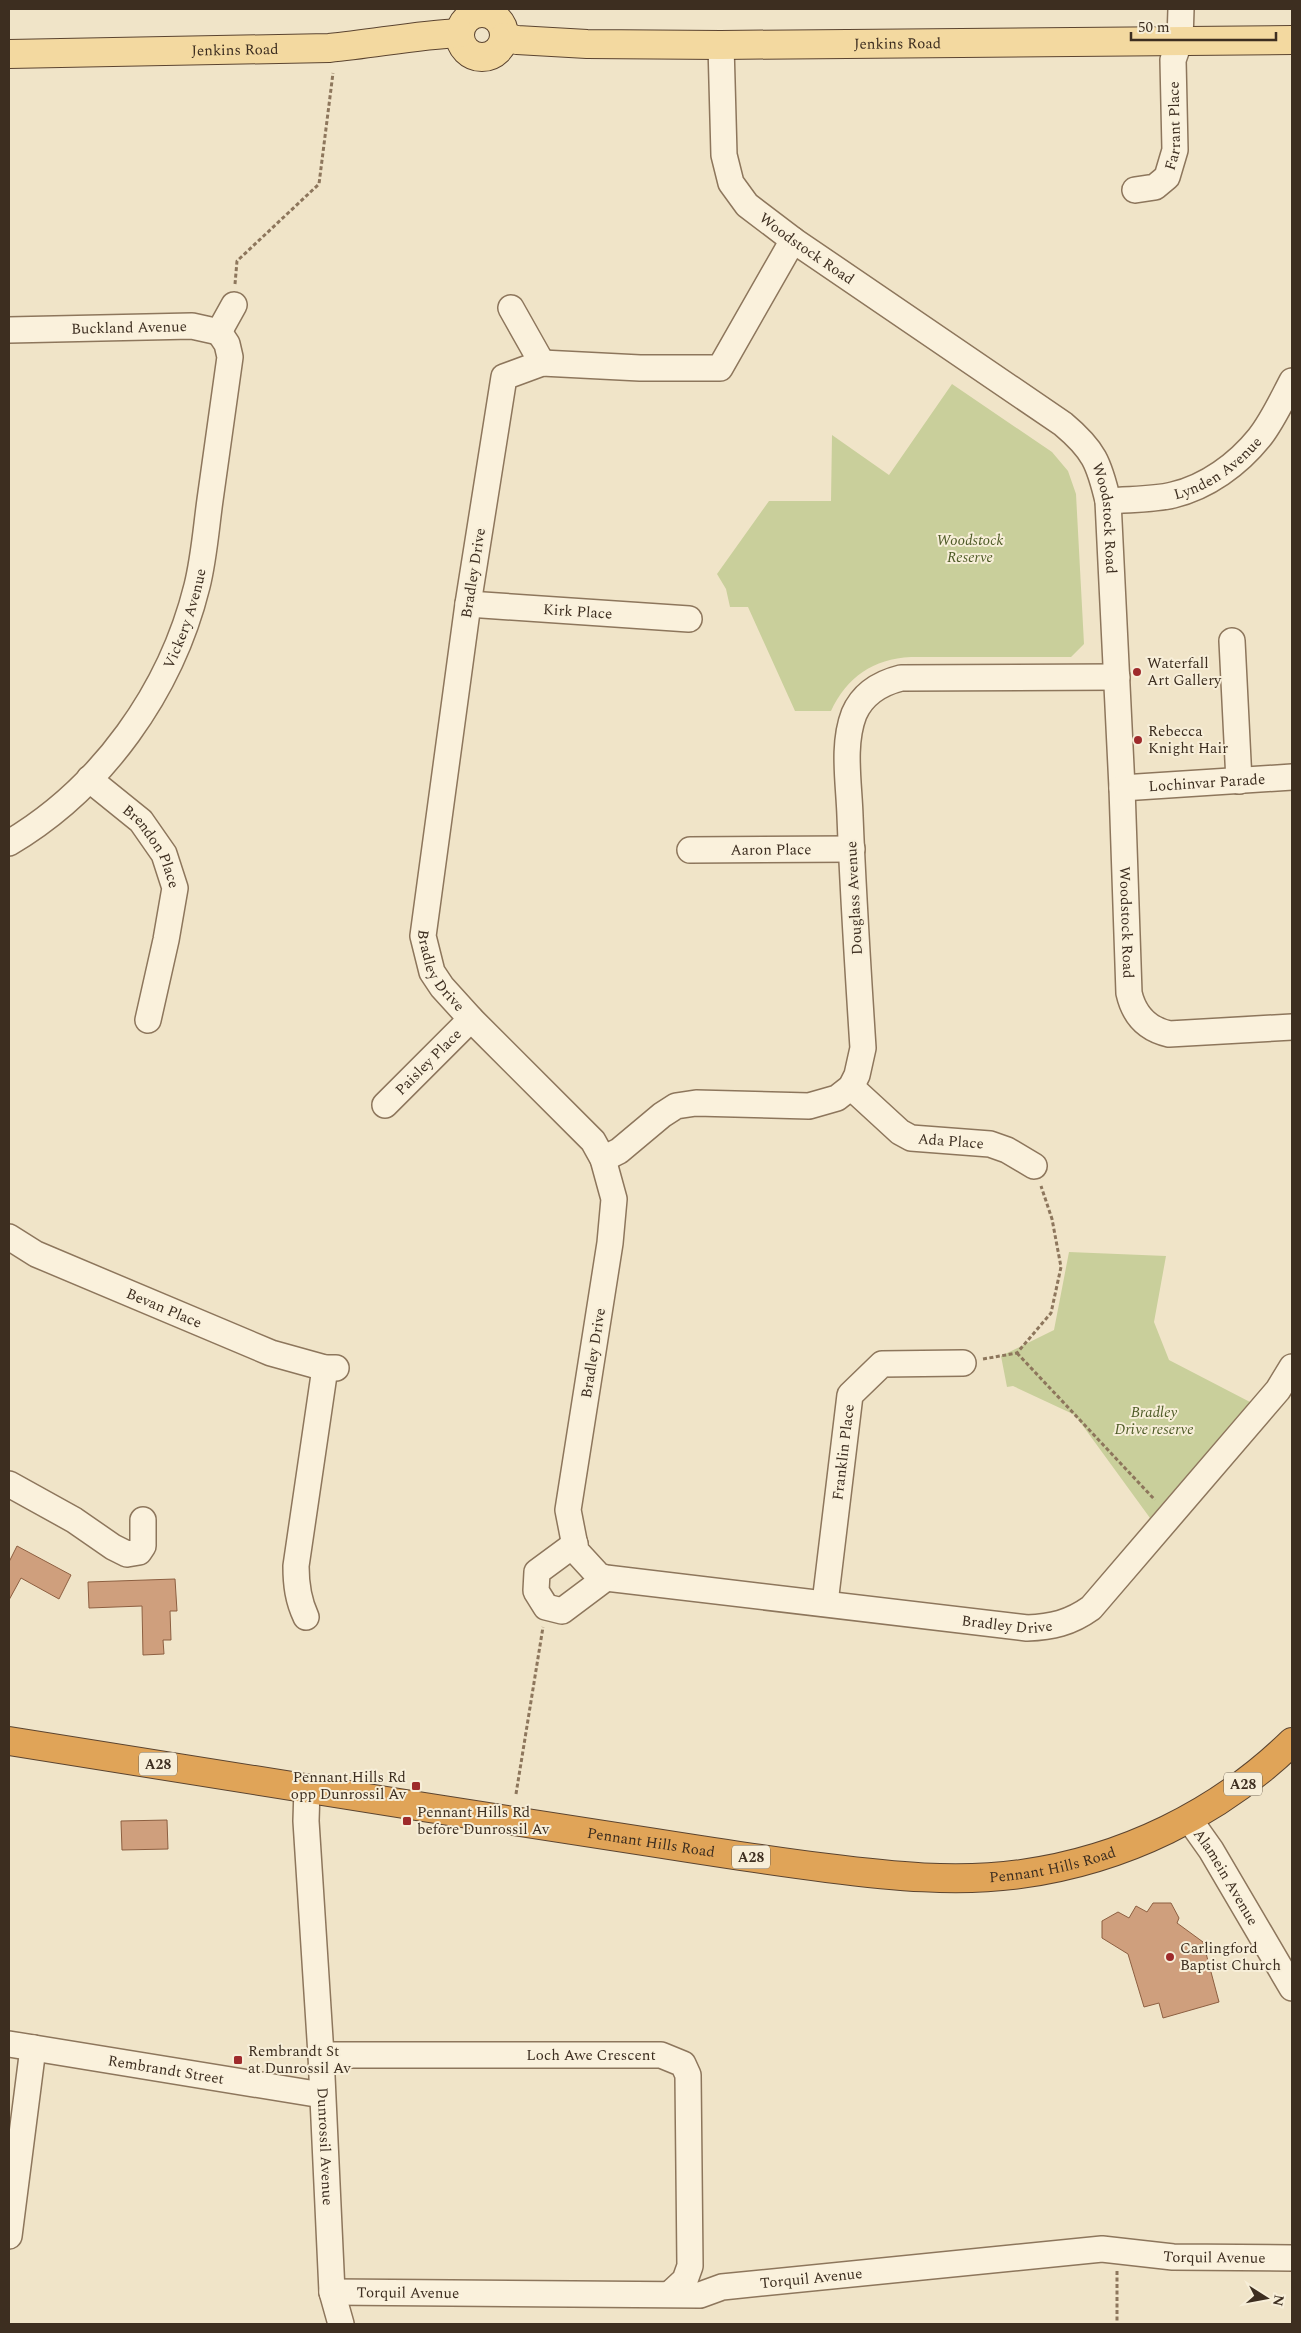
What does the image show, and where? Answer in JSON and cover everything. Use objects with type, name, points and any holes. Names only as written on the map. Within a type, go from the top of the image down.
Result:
[{"type":"highway","name":"Pennant Hills Road","points":[[9,1741],[793,1864],[912,1877],[962,1879],[1018,1875],[1087,1861],[1162,1834],[1231,1793],[1292,1742]]},
{"type":"main road","points":[[482,11],[495,17],[503,30],[504,37],[497,50],[484,57],[476,56],[464,48],[460,33],[465,21],[482,11]]},
{"type":"main road","name":"Jenkins Road","points":[[9,54],[329,48],[376,44],[427,35],[460,33]]},
{"type":"main road","name":"Jenkins Road","points":[[504,37],[517,40],[587,44],[721,45],[1292,40]]},
{"type":"street","name":"Farrant Place","points":[[1136,190],[1155,187],[1167,177],[1175,150],[1173,60],[1180,40],[1181,9]]},
{"type":"street","name":"Woodstock Road","points":[[721,45],[724,155],[731,183],[747,206],[793,240],[1063,424],[1080,438],[1100,468],[1108,501],[1122,788],[1129,993],[1136,1013],[1153,1029],[1169,1034],[1292,1028]]},
{"type":"street","name":"Bradley Drive","points":[[793,240],[720,368],[640,368],[542,363],[504,377],[468,604],[423,936],[432,972],[442,987],[471,1019],[593,1141],[603,1159],[614,1199],[610,1243],[568,1510],[576,1551],[599,1576],[606,1578],[1027,1628],[1054,1626],[1079,1616],[1091,1608],[1278,1390],[1292,1367]]},
{"type":"street","points":[[219,332],[234,305]]},
{"type":"street","points":[[511,308],[542,363]]},
{"type":"street","name":"Buckland Avenue","points":[[9,330],[192,326],[219,332]]},
{"type":"street","name":"Vickery Avenue","points":[[9,843],[65,802],[89,779],[120,744],[151,700],[172,657],[197,586],[230,357],[227,344],[219,332]]},
{"type":"street","name":"Lynden Avenue","points":[[1108,501],[1173,495],[1200,485],[1218,475],[1239,459],[1260,437],[1292,381]]},
{"type":"street","name":"Kirk Place","points":[[468,604],[689,619]]},
{"type":"street","points":[[1232,641],[1239,781]]},
{"type":"street","name":"Douglass Avenue","points":[[850,1087],[861,1061],[863,1048],[852,849],[848,732],[855,712],[867,694],[876,688],[901,678],[1117,678]]},
{"type":"street","name":"Lochinvar Parade","points":[[1122,788],[1292,777]]},
{"type":"street","name":"Brendon Place","points":[[89,779],[141,821],[164,854],[175,888],[166,940],[148,1020]]},
{"type":"street","name":"Aaron Place","points":[[690,850],[852,849]]},
{"type":"street","name":"Paisley Place","points":[[386,1105],[471,1019]]},
{"type":"street","points":[[603,1159],[619,1151],[662,1115],[676,1106],[696,1103],[809,1106],[837,1098],[850,1087]]},
{"type":"street","name":"Ada Place","points":[[850,1087],[900,1132],[911,1138],[990,1144],[1007,1150],[1034,1166]]},
{"type":"street","name":"Bevan Place","points":[[9,1237],[36,1254],[271,1353],[331,1368],[296,1566],[296,1588],[299,1603],[306,1617]]},
{"type":"street","name":"Franklin Place","points":[[825,1603],[850,1395],[882,1364],[963,1362]]},
{"type":"street","points":[[9,1484],[74,1520],[113,1548],[127,1554],[139,1552],[143,1546],[143,1520]]},
{"type":"street","points":[[575,1544],[537,1572],[536,1590],[546,1607],[562,1611],[606,1578]]},
{"type":"street","name":"Dunrossil Avenue","points":[[307,1788],[306,1821],[332,2292],[341,2324]]},
{"type":"street","name":"Alamein Avenue","points":[[1189,1819],[1211,1850],[1292,1988]]},
{"type":"street","name":"Rembrandt Street","points":[[9,2044],[322,2095]]},
{"type":"street","points":[[9,2236],[33,2048]]},
{"type":"street","name":"Loch Awe Crescent","points":[[320,2055],[661,2055],[683,2064],[688,2075],[690,2266],[685,2280],[671,2293]]},
{"type":"street","name":"Torquil Avenue","points":[[332,2292],[671,2293],[700,2295],[722,2287],[835,2274],[1102,2249],[1173,2257],[1292,2258]]},
{"type":"path","points":[[234,305],[237,261],[319,184],[334,73]]},
{"type":"path","points":[[963,1362],[1017,1353],[1052,1313],[1061,1267],[1052,1219],[1034,1166]]},
{"type":"path","points":[[1017,1353],[1171,1516]]},
{"type":"path","points":[[516,1794],[546,1607]]},
{"type":"path","points":[[1117,2250],[1117,2324]]},
{"type":"green space","name":"Woodstock Reserve","points":[[952,384],[1052,452],[1068,471],[1076,494],[1084,644],[1071,657],[897,658],[873,666],[853,680],[837,699],[831,711],[795,711],[748,607],[730,607],[726,589],[717,574],[769,501],[831,501],[832,435],[889,475]]},
{"type":"green space","name":"Bradley Drive reserve","points":[[1069,1252],[1166,1256],[1154,1322],[1169,1360],[1250,1402],[1150,1518],[1075,1415],[1013,1386],[1007,1387],[1001,1356],[1054,1330]]},
{"type":"building","points":[[17,1546],[71,1575],[59,1599],[21,1578],[9,1600],[9,1562]]},
{"type":"building","points":[[175,1579],[177,1611],[170,1611],[171,1640],[163,1640],[164,1654],[143,1655],[142,1606],[89,1608],[88,1582]]},
{"type":"building","points":[[167,1820],[168,1849],[122,1850],[121,1821]]},
{"type":"building","name":"Carlingford Baptist Church","points":[[1153,1903],[1171,1903],[1179,1918],[1177,1923],[1203,1942],[1219,2002],[1163,2018],[1159,2003],[1144,2007],[1128,1954],[1102,1938],[1102,1921],[1118,1912],[1129,1918],[1136,1906],[1147,1912]]},
{"type":"place","name":"Waterfall Art Gallery","points":[[1137,672]]},
{"type":"place","name":"Rebecca Knight Hair","points":[[1138,740]]},
{"type":"place","name":"Pennant Hills Rd opp Dunrossil Av","points":[[416,1786]]},
{"type":"place","name":"Pennant Hills Rd before Dunrossil Av","points":[[407,1821]]},
{"type":"place","name":"Carlingford Baptist Church","points":[[1170,1957]]},
{"type":"place","name":"Rembrandt St at Dunrossil Av","points":[[238,2060]]}]
